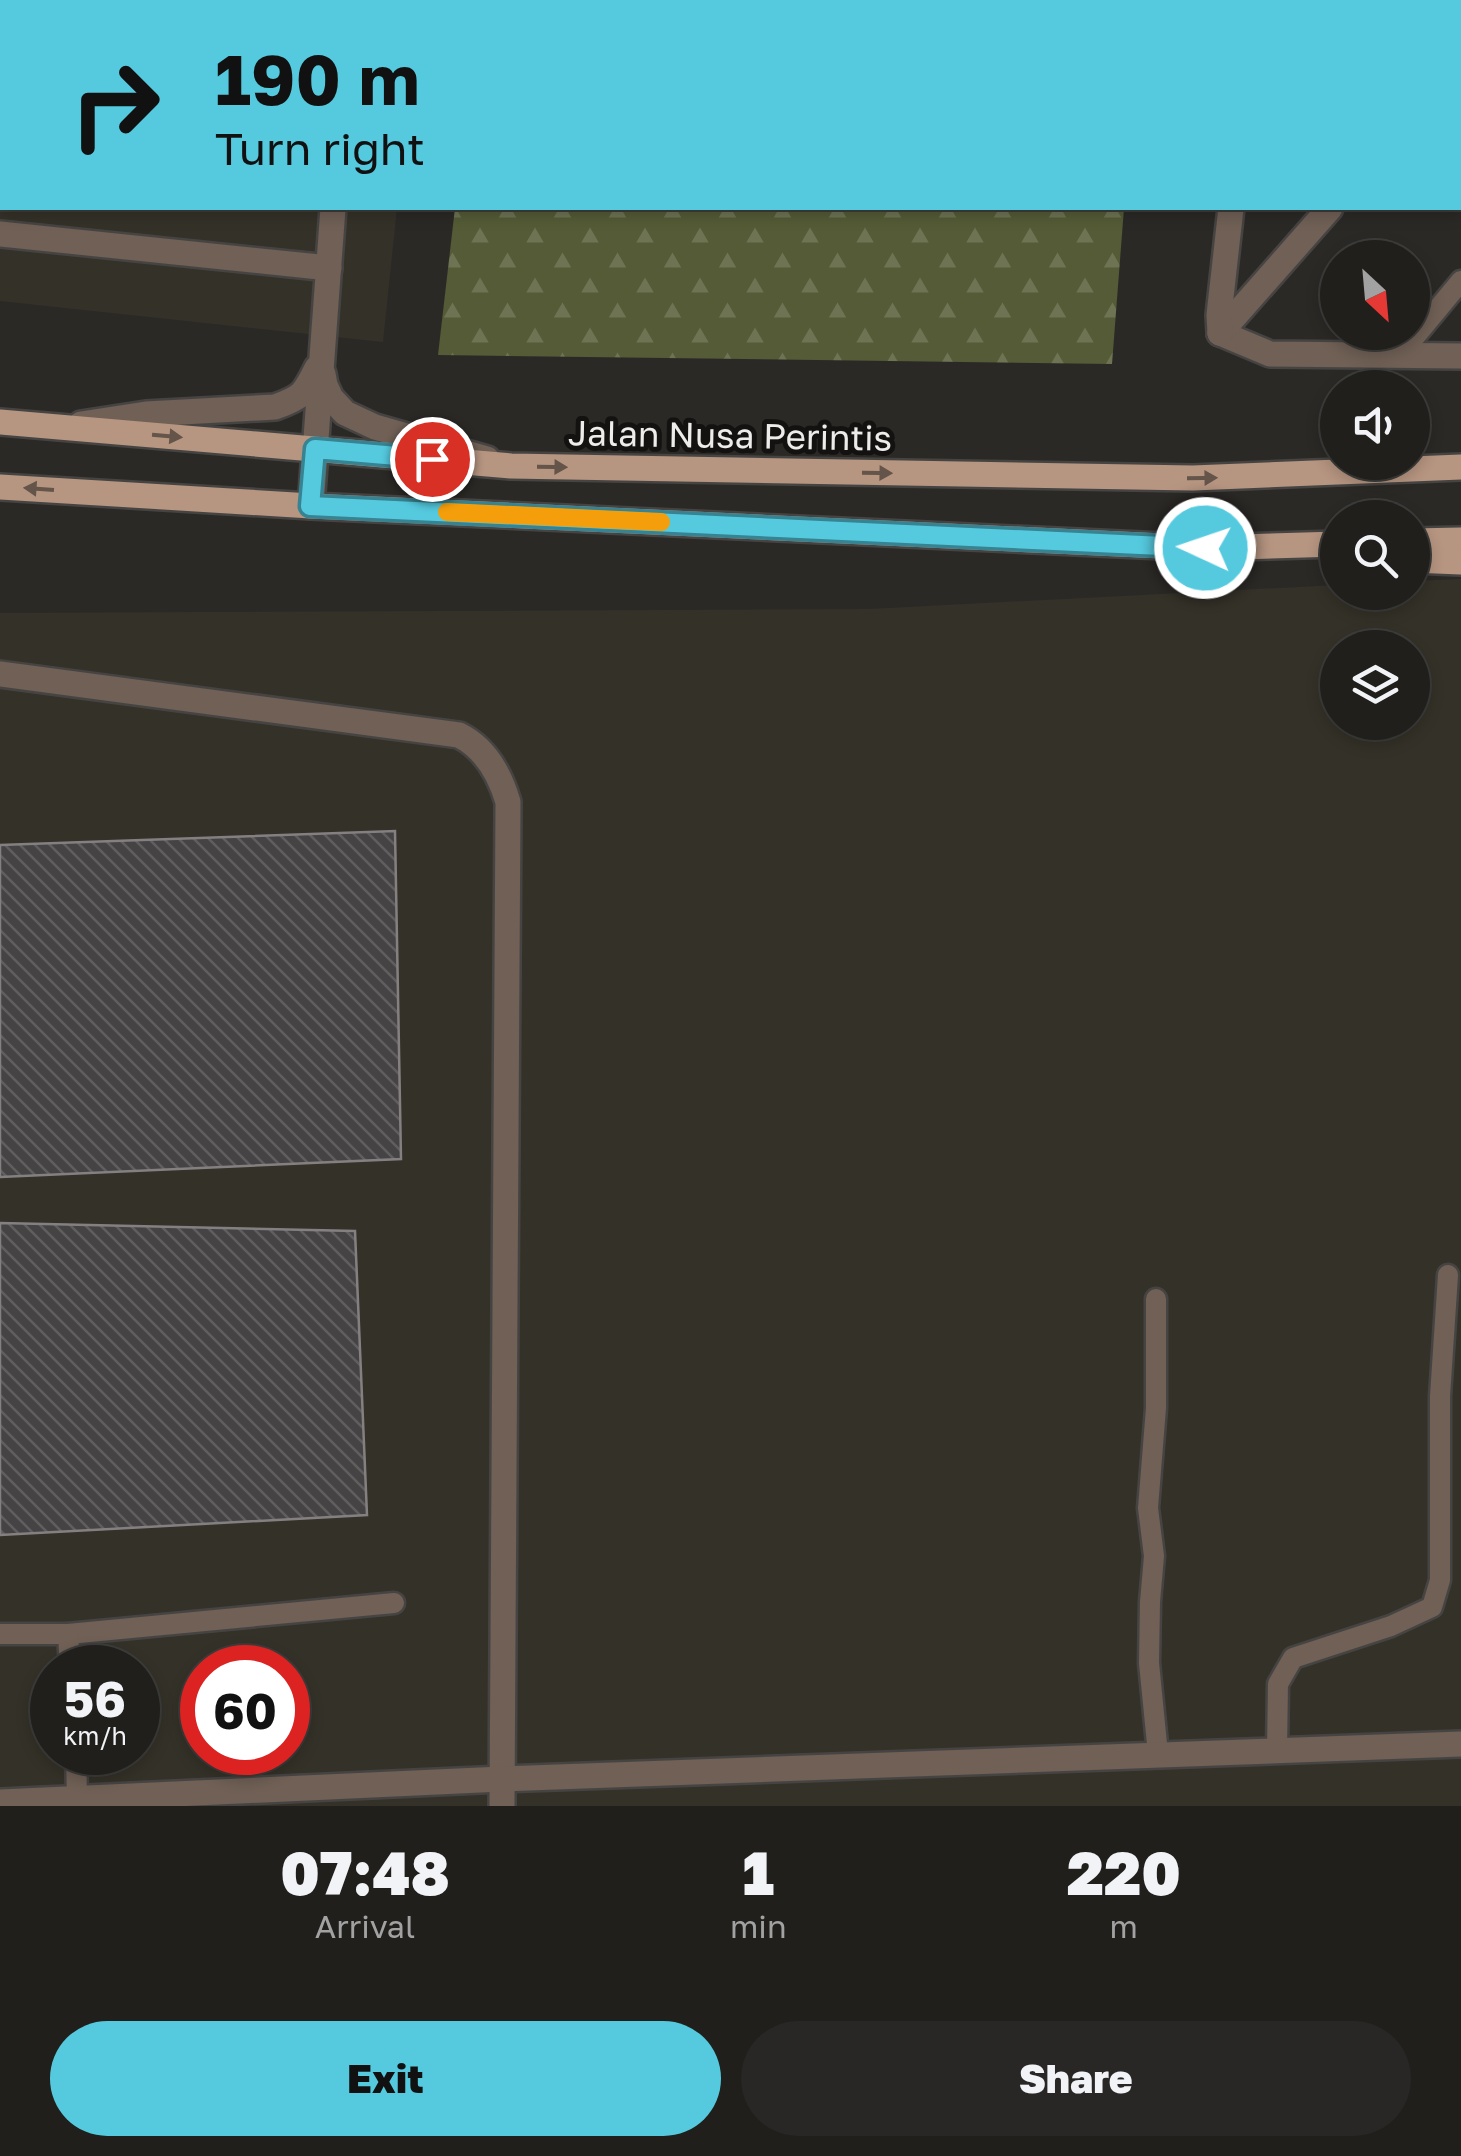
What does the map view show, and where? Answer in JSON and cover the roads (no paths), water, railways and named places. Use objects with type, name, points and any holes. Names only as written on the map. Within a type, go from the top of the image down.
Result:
[{"type":"main road","name":"Jalan Nusa Perintis","points":[[0,422],[510,466],[1194,478],[1461,467]]},
{"type":"main road","points":[[0,487],[310,506],[1320,555]]},
{"type":"main road","points":[[1430,541],[1461,540]]},
{"type":"main road","points":[[1205,548],[1320,545]]},
{"type":"main road","points":[[1430,561],[1461,562]]},
{"type":"street","points":[[310,506],[333,210]]},
{"type":"street","points":[[1220,333],[1232,210]]},
{"type":"street","points":[[1220,333],[1328,210]]},
{"type":"street","points":[[0,234],[329,268]]},
{"type":"street","points":[[1220,333],[1270,354],[1461,356]]},
{"type":"street","points":[[59,427],[146,414],[275,407],[305,392],[322,360]]},
{"type":"street","points":[[322,360],[324,386],[346,412],[375,427],[510,466]]},
{"type":"street","points":[[0,674],[460,736],[484,754],[503,786],[508,822],[502,1806]]},
{"type":"street","points":[[0,1802],[502,1778],[1461,1744]]},
{"type":"lane","points":[[1398,357],[1461,281]]},
{"type":"lane","points":[[1277,1750],[1278,1684],[1293,1658],[1391,1626],[1432,1607],[1440,1580],[1440,1396],[1448,1275]]},
{"type":"lane","points":[[1156,1299],[1156,1408],[1148,1508],[1154,1556],[1149,1662],[1158,1754]]},
{"type":"lane","points":[[0,1634],[68,1634],[394,1603]]},
{"type":"lane","points":[[68,1634],[69,1645]]},
{"type":"lane","points":[[76,1775],[77,1798]]}]
